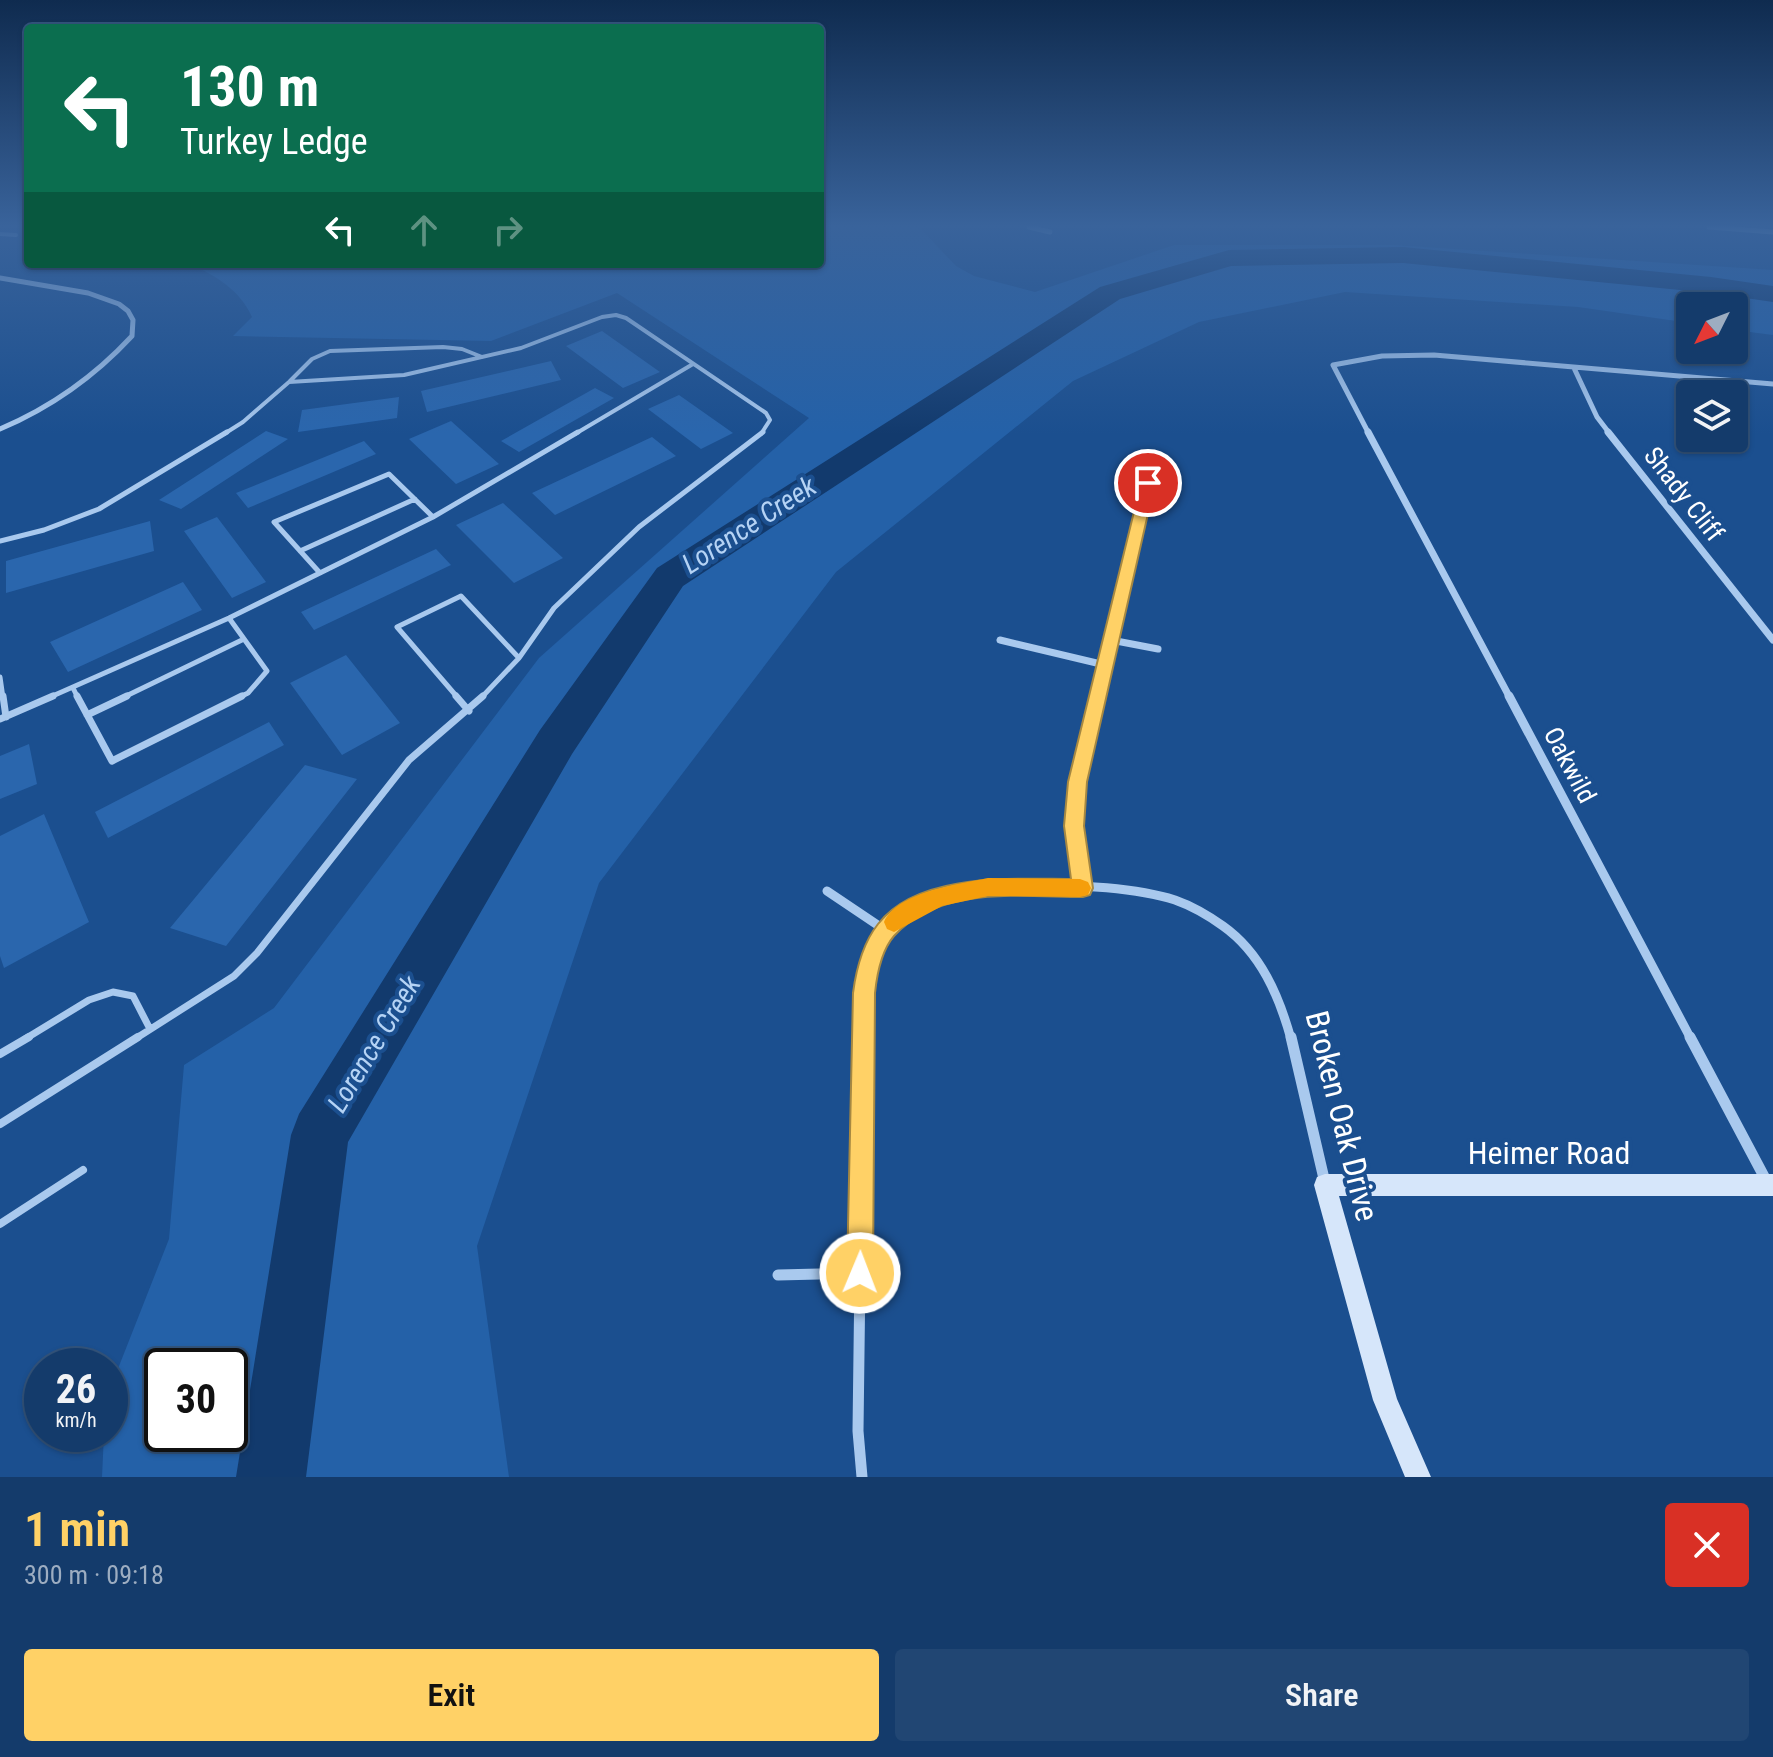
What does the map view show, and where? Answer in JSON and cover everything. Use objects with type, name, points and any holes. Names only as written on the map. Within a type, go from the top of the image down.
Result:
[{"type":"street","points":[[0,429],[31,416],[76,389],[132,336],[132,318],[121,304],[92,296]]},
{"type":"street","name":"Oakwild","points":[[1574,368],[1422,354],[1382,356],[1333,365],[1770,1185]]},
{"type":"street","points":[[1574,368],[1773,384]]},
{"type":"street","name":"Shady Cliff","points":[[1574,368],[1597,417],[1773,640]]},
{"type":"street","points":[[1083,888],[1074,826],[1077,782],[1148,483]]},
{"type":"street","points":[[1000,640],[1105,665]]},
{"type":"street","points":[[1111,640],[1158,649]]},
{"type":"street","name":"Broken Oak Drive","points":[[885,930],[911,910],[939,897],[988,887],[1083,888],[1176,901],[1214,919],[1248,947],[1273,983],[1285,1016],[1325,1185],[1385,1400],[1418,1477]]},
{"type":"street","points":[[827,891],[885,930],[868,966],[864,993],[858,1431],[862,1477]]},
{"type":"street","name":"Heimer Road","points":[[1325,1185],[1770,1185]]},
{"type":"street","points":[[778,1275],[860,1273]]},
{"type":"lane","points":[[0,1124],[234,976],[257,953],[409,760],[469,711],[519,658],[554,608],[639,527],[768,427],[770,420],[766,413],[626,318],[616,315],[602,317],[521,348],[404,375],[289,382]]},
{"type":"lane","points":[[0,541],[44,530],[99,509],[243,422],[312,359],[330,351],[443,347],[462,349],[482,357]]},
{"type":"lane","points":[[0,677],[3,718],[229,618],[433,517],[693,364]]},
{"type":"lane","points":[[320,573],[274,522],[389,474],[433,517]]},
{"type":"lane","points":[[300,551],[415,499]]},
{"type":"lane","points":[[469,711],[397,627],[461,596],[519,658]]},
{"type":"lane","points":[[73,688],[112,761],[248,693],[267,671],[229,618]]},
{"type":"lane","points":[[87,715],[244,639]]},
{"type":"lane","points":[[0,1054],[89,1000],[113,992],[133,996],[150,1029]]},
{"type":"lane","points":[[0,1224],[83,1170]]},
{"type":"shaded area","points":[[238,296],[609,296],[491,341],[233,336],[252,317]]},
{"type":"shaded area","points":[[621,296],[1326,296],[1199,322],[1073,381],[836,572],[599,883],[477,1246],[509,1477],[102,1477],[103,1452],[128,1452],[126,1348],[169,1239],[184,1065],[274,1008],[539,658],[809,418]]},
{"type":"shaded area","points":[[1406,296],[1676,296],[1676,321],[1578,307]]},
{"type":"shaded area","points":[[1748,296],[1773,296],[1773,335],[1748,332]]},
{"type":"building","points":[[602,331],[660,372],[623,388],[566,346]]},
{"type":"building","points":[[551,361],[561,380],[427,412],[421,391]]},
{"type":"building","points":[[595,388],[614,398],[519,452],[501,441]]},
{"type":"building","points":[[679,395],[733,433],[701,449],[648,409]]},
{"type":"building","points":[[399,397],[397,418],[298,432],[302,410]]},
{"type":"building","points":[[451,421],[499,464],[456,484],[409,439]]},
{"type":"building","points":[[266,431],[288,439],[181,509],[159,500]]},
{"type":"building","points":[[652,437],[676,456],[555,515],[532,493]]},
{"type":"building","points":[[364,441],[376,454],[248,508],[236,493]]},
{"type":"building","points":[[503,503],[563,558],[514,583],[456,525]]},
{"type":"building","points":[[217,517],[266,582],[232,598],[184,531]]},
{"type":"building","points":[[150,521],[154,551],[6,593],[6,561]]},
{"type":"building","points":[[436,549],[451,565],[314,630],[301,612]]},
{"type":"building","points":[[183,582],[202,610],[68,672],[50,642]]},
{"type":"building","points":[[346,655],[400,723],[342,755],[290,683]]},
{"type":"building","points":[[269,722],[284,745],[108,838],[95,812]]},
{"type":"building","points":[[29,744],[37,784],[0,799],[0,756]]},
{"type":"building","points":[[305,765],[357,779],[226,946],[170,928]]},
{"type":"building","points":[[44,814],[89,922],[4,968],[0,956],[0,836]]},
{"type":"waterway","name":"Lorence Creek","points":[[271,1477],[320,1135],[556,742],[670,577],[1105,296]]},
{"type":"slow traffic","points":[[894,922],[939,897],[988,887],[1080,888]]},
{"type":"route","points":[[860,1273],[864,993],[868,966],[885,930],[911,910],[939,897],[988,887],[1083,888],[1074,826],[1077,782],[1148,483]]}]
